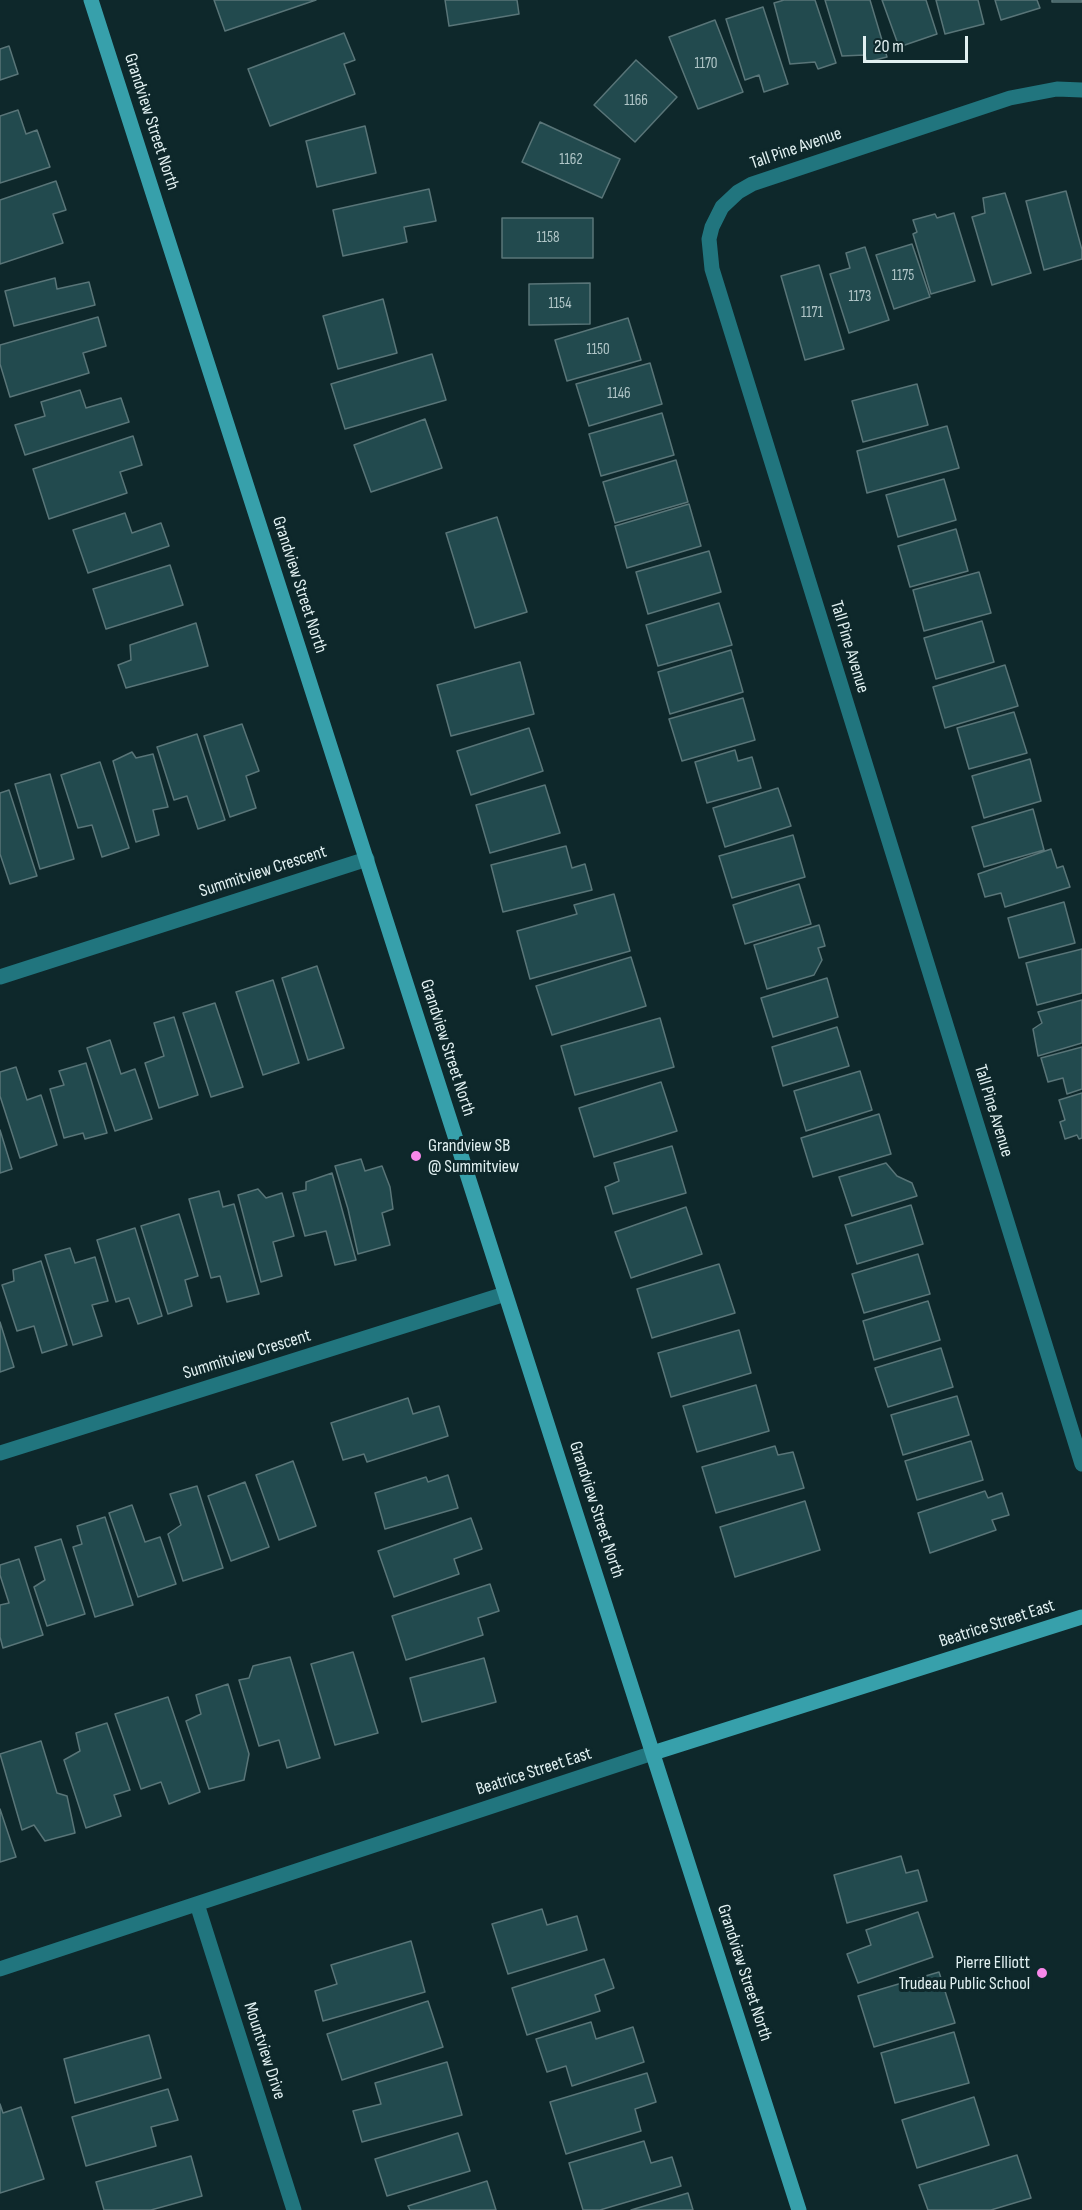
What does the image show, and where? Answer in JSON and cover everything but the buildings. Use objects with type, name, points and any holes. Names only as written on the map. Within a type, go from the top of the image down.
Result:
[{"type":"street","name":"Grandview Street North","points":[[91,0],[799,2210]]},
{"type":"street","name":"Tall Pine Avenue","points":[[1082,90],[1057,89],[1011,98],[752,184],[738,192],[722,207],[712,227],[709,240],[712,269],[1082,1464]]},
{"type":"street","name":"Summitview Crescent","points":[[0,977],[367,859]]},
{"type":"street","name":"Summitview Crescent","points":[[0,1453],[505,1294]]},
{"type":"street","name":"Beatrice Street East","points":[[0,1969],[653,1753],[1082,1617]]},
{"type":"street","name":"Mountview Drive","points":[[197,1904],[294,2210]]},
{"type":"place","name":"Grandview SB @ Summitview","points":[[416,1156]]},
{"type":"place","name":"Pierre Elliott Trudeau Public School","points":[[1042,1973]]}]
